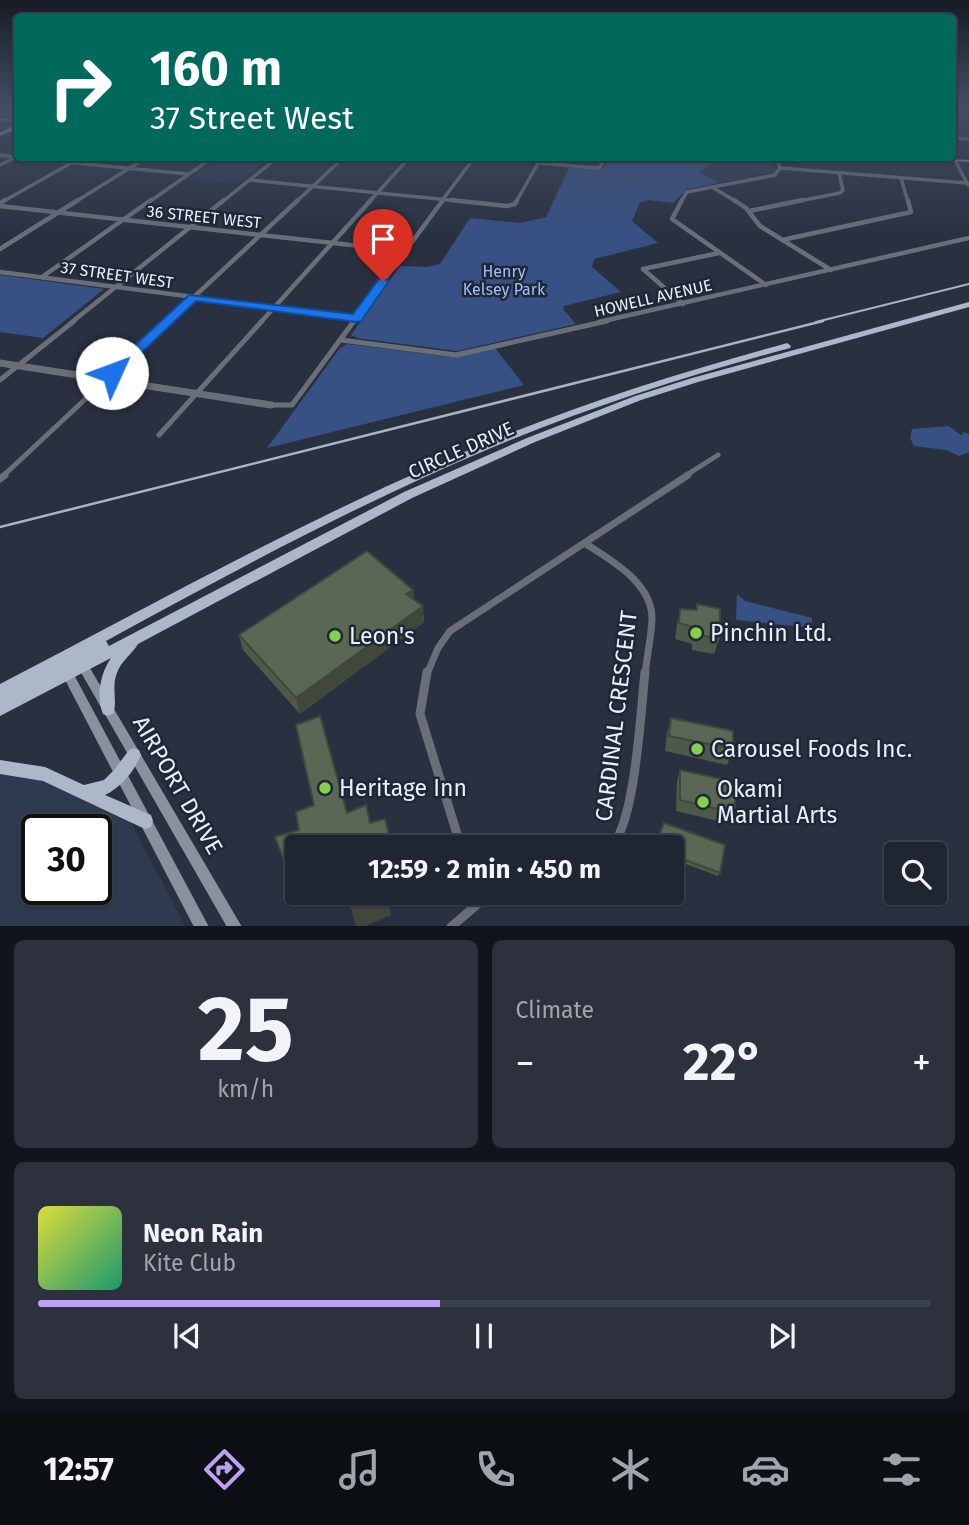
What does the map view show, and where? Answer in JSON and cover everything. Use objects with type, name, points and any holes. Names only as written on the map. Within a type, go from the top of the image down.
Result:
[{"type":"highway","name":"CIRCLE DRIVE","points":[[0,691],[437,467],[571,412],[710,366],[969,299]]},
{"type":"highway","name":"CIRCLE DRIVE","points":[[0,710],[75,668],[408,495],[573,422],[743,365],[969,304]]},
{"type":"highway","points":[[0,700],[61,669],[75,668],[84,656],[158,608]]},
{"type":"highway","points":[[108,710],[105,685],[114,663],[135,640],[151,630]]},
{"type":"highway","points":[[83,790],[107,787],[134,755]]},
{"type":"highway","points":[[0,767],[45,774],[145,821]]},
{"type":"main road","name":"AIRPORT DRIVE","points":[[75,668],[108,710],[235,926]]},
{"type":"main road","name":"AIRPORT DRIVE","points":[[75,668],[121,773],[202,926]]},
{"type":"street","points":[[60,161],[189,174]]},
{"type":"street","points":[[0,250],[141,161]]},
{"type":"street","points":[[41,277],[208,161]]},
{"type":"street","points":[[0,380],[273,161]]},
{"type":"street","points":[[0,479],[340,161]]},
{"type":"street","points":[[159,435],[406,161]]},
{"type":"street","points":[[0,363],[271,405],[292,405],[472,161]]},
{"type":"street","points":[[250,180],[507,206],[515,204],[538,163],[601,168],[604,161]]},
{"type":"street","points":[[766,285],[672,219],[687,192],[775,175],[780,168],[779,161]]},
{"type":"street","points":[[956,161],[968,185]]},
{"type":"street","points":[[0,205],[72,162]]},
{"type":"street","points":[[780,168],[968,185]]},
{"type":"street","points":[[749,211],[841,193],[843,190],[839,173]]},
{"type":"street","points":[[782,240],[911,212],[901,178]]},
{"type":"street","points":[[712,187],[749,211],[760,226],[831,270]]},
{"type":"street","name":"36 STREET WEST","points":[[0,205],[405,251]]},
{"type":"street","name":"HOWELL AVENUE","points":[[341,340],[456,355],[969,238]]},
{"type":"street","points":[[682,304],[643,269],[719,253]]},
{"type":"street","name":"37 STREET WEST","points":[[0,272],[356,318]]},
{"type":"street","points":[[457,835],[419,714],[421,695],[438,647],[450,631],[718,455]]},
{"type":"street","name":"CARDINAL CRESCENT","points":[[586,544],[643,588],[650,601],[652,617],[628,815],[620,835]]},
{"type":"street","points":[[451,926],[471,905]]},
{"type":"shaded area","points":[[215,161],[266,161],[237,184],[190,179]]},
{"type":"shaded area","points":[[716,161],[773,161],[774,172],[719,183],[699,172]]},
{"type":"shaded area","points":[[0,772],[33,776],[129,819],[185,926],[0,926]]},
{"type":"green space","name":"Henry Kelsey Park","points":[[608,161],[716,161],[699,172],[719,183],[687,189],[673,203],[649,200],[640,202],[632,221],[658,243],[594,259],[592,267],[621,292],[564,306],[563,309],[576,324],[457,351],[351,335],[400,266],[428,267],[440,264],[470,218],[521,223],[546,217],[569,168],[603,169]]},
{"type":"green space","points":[[0,275],[104,289],[43,338],[0,332]]},
{"type":"green space","name":"Henry Kelsey Park","points":[[347,344],[450,357],[495,348],[524,385],[267,448],[340,348]]},
{"type":"green space","points":[[949,426],[962,436],[963,432],[969,434],[969,452],[959,456],[946,450],[914,446],[910,438],[912,429]]},
{"type":"green space","points":[[737,594],[745,601],[812,618],[812,628],[736,620]]},
{"type":"building","name":"Leon's","points":[[367,551],[413,590],[406,594],[423,606],[296,698],[239,635]]},
{"type":"building","points":[[697,604],[720,609],[719,639],[696,634],[696,628],[679,623],[680,609],[697,610]]},
{"type":"building","points":[[320,716],[347,813],[366,805],[370,823],[385,819],[389,835],[285,835],[285,863],[275,837],[299,830],[296,812],[314,805],[296,725]]},
{"type":"building","points":[[671,718],[733,731],[733,749],[669,736]]},
{"type":"building","points":[[680,770],[735,782],[735,813],[680,800]]},
{"type":"building","points":[[664,823],[725,845],[720,873],[684,860],[684,835],[660,835]]},
{"type":"railway","points":[[816,322],[969,284]]},
{"type":"railway","points":[[0,527],[823,321]]},
{"type":"place","name":"Pinchin Ltd.","points":[[696,633]]},
{"type":"place","name":"Leon's","points":[[335,636]]},
{"type":"place","name":"Carousel Foods Inc.","points":[[697,749]]},
{"type":"place","name":"Heritage Inn","points":[[325,788]]},
{"type":"place","name":"Okami Martial Arts","points":[[703,802]]},
{"type":"route","points":[[112,373],[193,297],[356,318],[383,281]]}]
